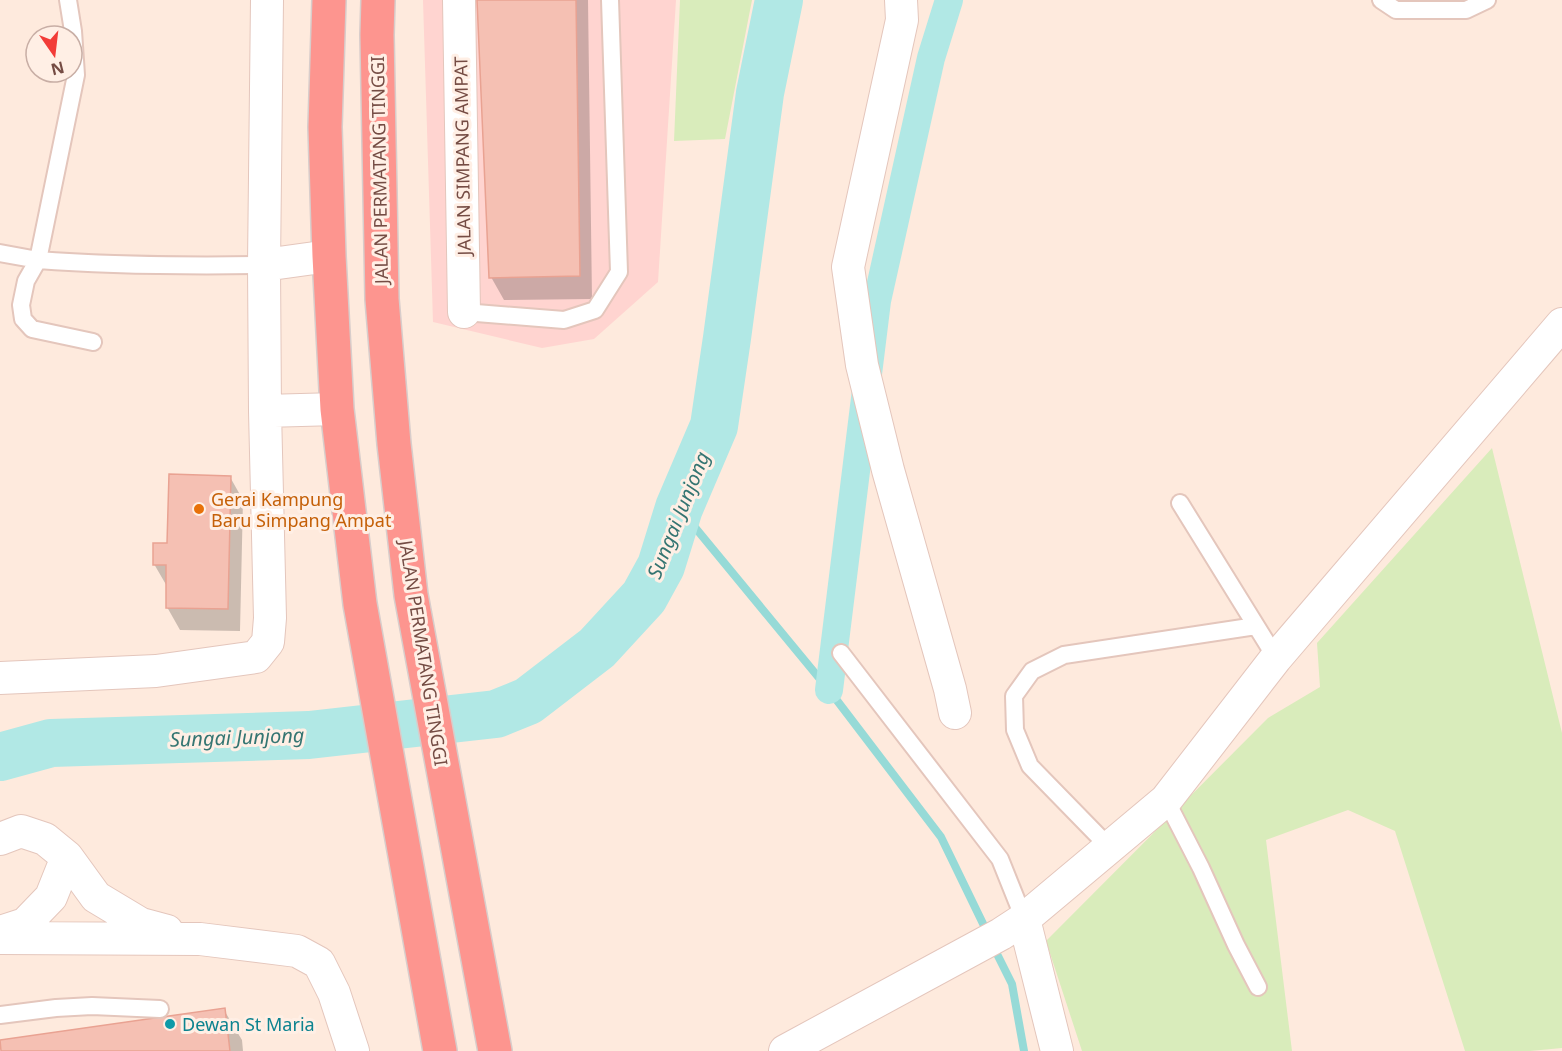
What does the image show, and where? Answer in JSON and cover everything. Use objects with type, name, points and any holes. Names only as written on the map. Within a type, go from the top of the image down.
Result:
[{"type":"highway","points":[[329,0],[325,127],[337,409],[360,604],[440,1051]]},
{"type":"highway","name":"JALAN PERMATANG TINGGI","points":[[378,0],[382,299],[394,444],[411,595],[495,1051]]},
{"type":"street","points":[[0,678],[156,671],[256,657],[268,642],[270,618],[264,265],[267,0]]},
{"type":"street","name":"JALAN SIMPANG AMPAT","points":[[459,0],[464,312]]},
{"type":"street","points":[[901,0],[902,20],[848,267],[862,365],[888,470],[955,713]]},
{"type":"street","points":[[264,265],[329,256]]},
{"type":"street","points":[[785,1051],[1013,927],[1166,800],[1276,658],[1562,324]]},
{"type":"street","points":[[265,411],[337,409]]},
{"type":"street","points":[[0,839],[21,831],[45,839],[67,857],[96,897],[141,924],[200,939]]},
{"type":"street","points":[[0,932],[25,924],[51,897],[67,857]]},
{"type":"street","points":[[67,857],[70,938]]},
{"type":"street","points":[[1013,927],[1057,1051]]},
{"type":"street","points":[[0,938],[200,939],[297,951],[319,963],[334,993],[353,1051]]},
{"type":"lane","points":[[68,0],[76,75],[38,260],[26,281],[21,305],[23,319],[32,329],[93,342]]},
{"type":"lane","points":[[464,312],[564,320],[595,310],[619,272],[610,0]]},
{"type":"lane","points":[[1381,0],[1396,10],[1466,10],[1487,0]]},
{"type":"lane","points":[[0,253],[38,260],[95,264],[264,265]]},
{"type":"lane","points":[[1180,503],[1276,658]]},
{"type":"lane","points":[[1110,848],[1030,766],[1016,730],[1014,696],[1032,671],[1064,655],[1256,626]]},
{"type":"lane","points":[[841,653],[1000,859],[1013,927]]},
{"type":"lane","points":[[1166,800],[1258,987]]},
{"type":"lane","points":[[0,1015],[92,1006],[160,1009]]},
{"type":"shaded area","points":[[423,0],[676,0],[658,282],[594,339],[542,348],[433,322]]},
{"type":"green space","points":[[680,0],[752,0],[725,139],[674,141]]},
{"type":"green space","points":[[1492,448],[1562,733],[1562,1048],[1530,1051],[1465,1051],[1395,831],[1348,810],[1266,840],[1292,1051],[1082,1051],[1046,941],[1268,718],[1320,687],[1317,643]]},
{"type":"building","points":[[477,0],[576,0],[580,276],[489,278]]},
{"type":"building","name":"Gerai Kampung Baru Simpang Ampat","points":[[169,474],[231,476],[228,609],[166,608],[166,565],[153,565],[153,543],[167,543]]},
{"type":"building","name":"Dewan St Maria","points":[[225,1008],[230,1051],[1,1051],[0,1040]]},
{"type":"waterway","name":"Sungai Junjong","points":[[0,757],[51,743],[309,735],[496,714],[528,701],[597,648],[644,597],[661,566],[679,508],[714,426],[760,93],[779,0]]},
{"type":"waterway","points":[[829,690],[877,301],[931,58],[949,0]]},
{"type":"waterway","points":[[679,508],[829,690],[941,837],[988,934]]},
{"type":"waterway","points":[[993,946],[1012,984],[1024,1051]]},
{"type":"place","name":"Gerai Kampung Baru Simpang Ampat","points":[[199,509]]},
{"type":"place","name":"Dewan St Maria","points":[[170,1024]]}]
